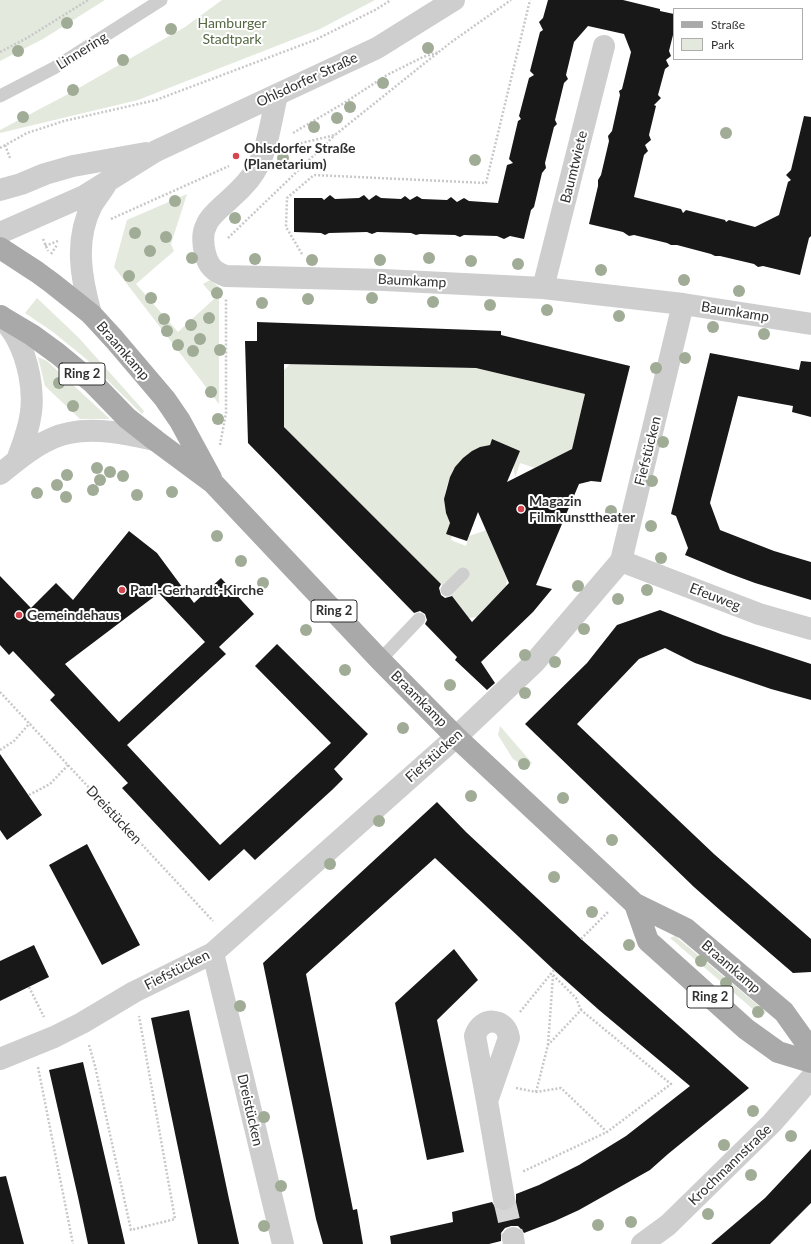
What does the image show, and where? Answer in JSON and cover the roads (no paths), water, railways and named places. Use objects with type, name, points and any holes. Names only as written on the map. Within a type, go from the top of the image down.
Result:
[{"type":"main road","name":"Braamkamp","points":[[0,248],[37,272],[91,314],[114,339],[165,399],[180,421],[213,483]]},
{"type":"main road","name":"Braamkamp","points":[[0,315],[32,335],[58,354],[93,382],[127,418],[213,483],[380,660],[456,737],[630,900],[686,929],[784,1012],[811,1050]]},
{"type":"main road","name":"Braamkamp","points":[[630,900],[648,942],[746,1029],[773,1049],[778,1052],[811,1062]]},
{"type":"street","name":"Ohlsdorfer Straße","points":[[0,233],[84,196],[156,151],[377,48],[454,0]]},
{"type":"street","name":"Baumtwiete","points":[[543,288],[604,46]]},
{"type":"street","name":"Baumkamp","points":[[277,94],[259,165],[244,186],[210,219],[205,226],[203,248],[210,266],[218,273],[226,276],[384,280],[543,288],[683,304],[811,324]]},
{"type":"street","name":"Ohlsdorfer Straße","points":[[0,190],[73,166],[156,151]]},
{"type":"street","points":[[91,314],[82,278],[80,263],[81,240],[92,205],[108,182]]},
{"type":"street","points":[[0,204],[6,196],[21,184]]},
{"type":"street","name":"Fiefstücken","points":[[0,1059],[54,1037],[82,1023],[134,992],[213,953],[456,737],[534,663],[621,561],[683,304]]},
{"type":"street","points":[[0,315],[18,340],[25,359],[31,384],[32,398],[28,429],[17,460]]},
{"type":"street","points":[[0,474],[39,445],[68,433],[98,431],[127,434],[155,440]]},
{"type":"street","name":"Efeuweg","points":[[621,561],[759,614],[811,629]]},
{"type":"street","name":"Dreistücken","points":[[213,953],[283,1244]]},
{"type":"street","points":[[490,1093],[509,1038],[506,1029],[498,1022],[487,1022],[482,1025],[476,1032],[475,1041],[490,1093],[503,1190]]},
{"type":"street","name":"Krochmannstraße","points":[[642,1244],[668,1225],[761,1134],[781,1114],[811,1078]]},
{"type":"lane","name":"Linnering","points":[[0,96],[54,68],[161,0]]},
{"type":"lane","points":[[447,590],[464,574]]},
{"type":"lane","points":[[380,660],[419,619]]},
{"type":"tunnel","points":[[504,1199],[513,1238]]},
{"type":"place","name":"Ohlsdorfer Straße (Planetarium)","points":[[236,156]]},
{"type":"place","name":"Magazin Filmkunsttheater","points":[[521,509]]},
{"type":"place","name":"Paul-Gerhardt-Kirche","points":[[122,590]]},
{"type":"place","name":"Gemeindehaus","points":[[19,615]]},
{"type":"park label","name":"Hamburger Stadtpark","points":[[232,32]]}]
